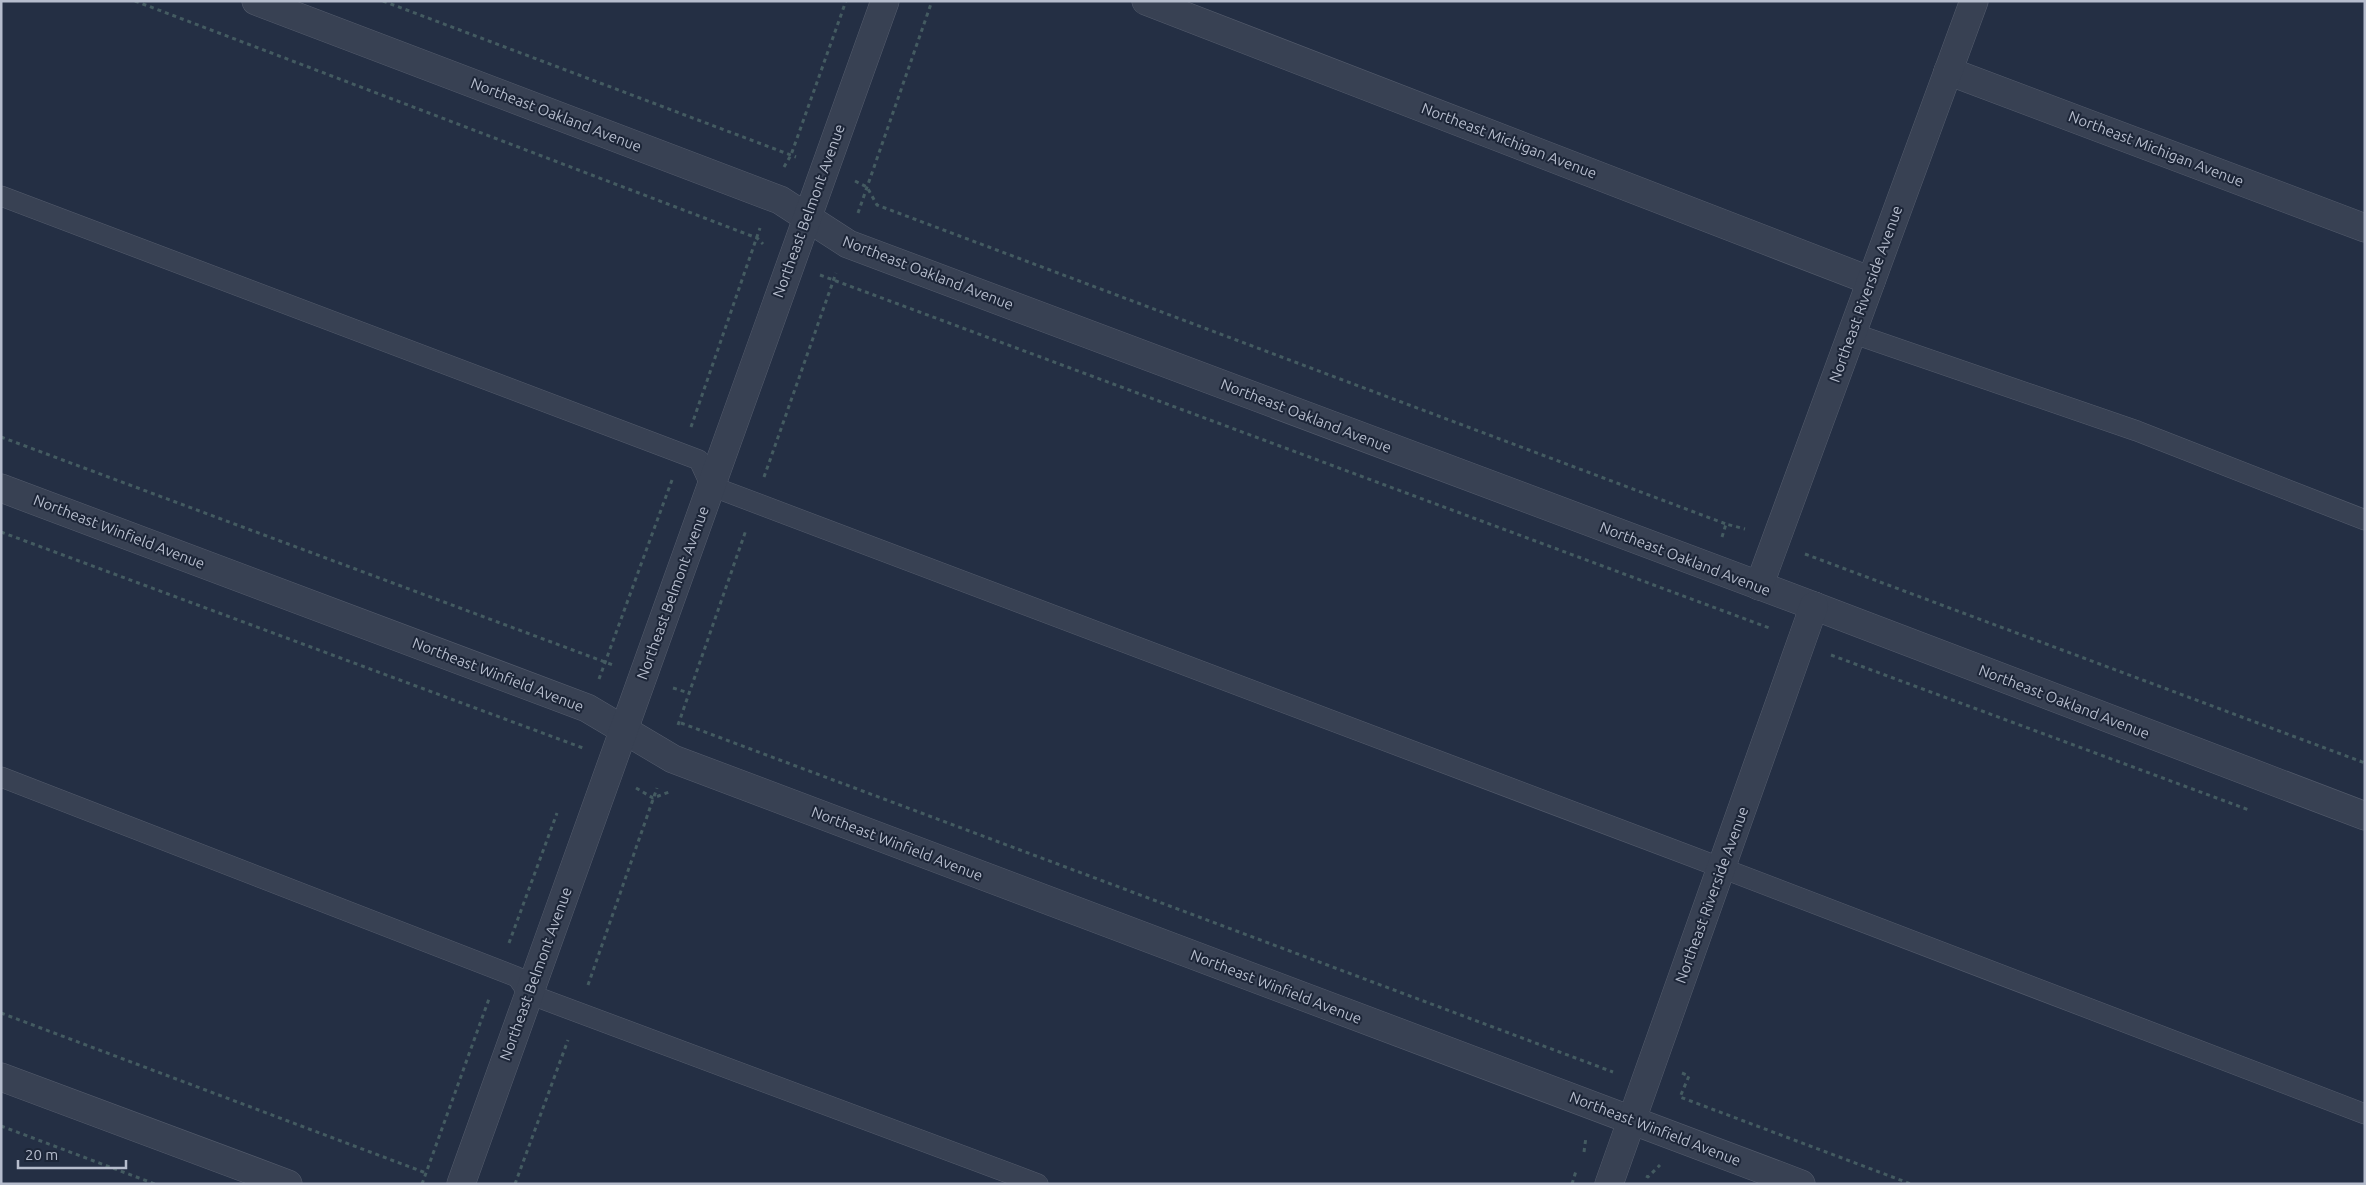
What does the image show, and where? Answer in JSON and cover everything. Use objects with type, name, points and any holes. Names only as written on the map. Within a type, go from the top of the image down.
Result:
[{"type":"street","name":"Northeast Oakland Avenue","points":[[256,1],[768,195],[780,200],[848,244],[1814,606],[2365,816]]},
{"type":"street","name":"Northeast Belmont Avenue","points":[[461,1184],[885,1]]},
{"type":"street","name":"Northeast Michigan Avenue","points":[[1146,1],[1871,281]]},
{"type":"street","name":"Northeast Riverside Avenue","points":[[1759,586],[1974,1]]},
{"type":"street","name":"Northeast Michigan Avenue","points":[[1948,71],[2365,228]]},
{"type":"street","name":"Northeast Winfield Avenue","points":[[1,488],[587,708],[668,756],[1801,1184]]},
{"type":"street","name":"Northeast Riverside Avenue","points":[[1609,1184],[1814,606]]},
{"type":"street","points":[[1,1077],[288,1184]]},
{"type":"lane","points":[[1,196],[682,453],[699,460],[711,486],[1722,868],[2365,1114]]},
{"type":"lane","points":[[1852,333],[2137,431],[2365,520]]},
{"type":"lane","points":[[1,778],[517,976],[529,994],[1038,1184]]},
{"type":"path","points":[[383,1],[825,168],[867,187],[877,205],[1726,524]]},
{"type":"path","points":[[577,755],[587,708],[606,662],[682,453],[757,238],[768,195],[791,155],[846,1]]},
{"type":"path","points":[[516,1184],[932,1]]},
{"type":"path","points":[[1,437],[689,693]]},
{"type":"path","points":[[1776,541],[2365,763]]},
{"type":"path","points":[[679,722],[1613,1073],[1615,1064]]},
{"type":"path","points":[[422,1184],[557,811]]},
{"type":"path","points":[[1,1013],[431,1174]]},
{"type":"path","points":[[1653,1062],[1689,1076],[1680,1097],[1911,1184]]},
{"type":"path","points":[[1,1126],[155,1184]]}]
